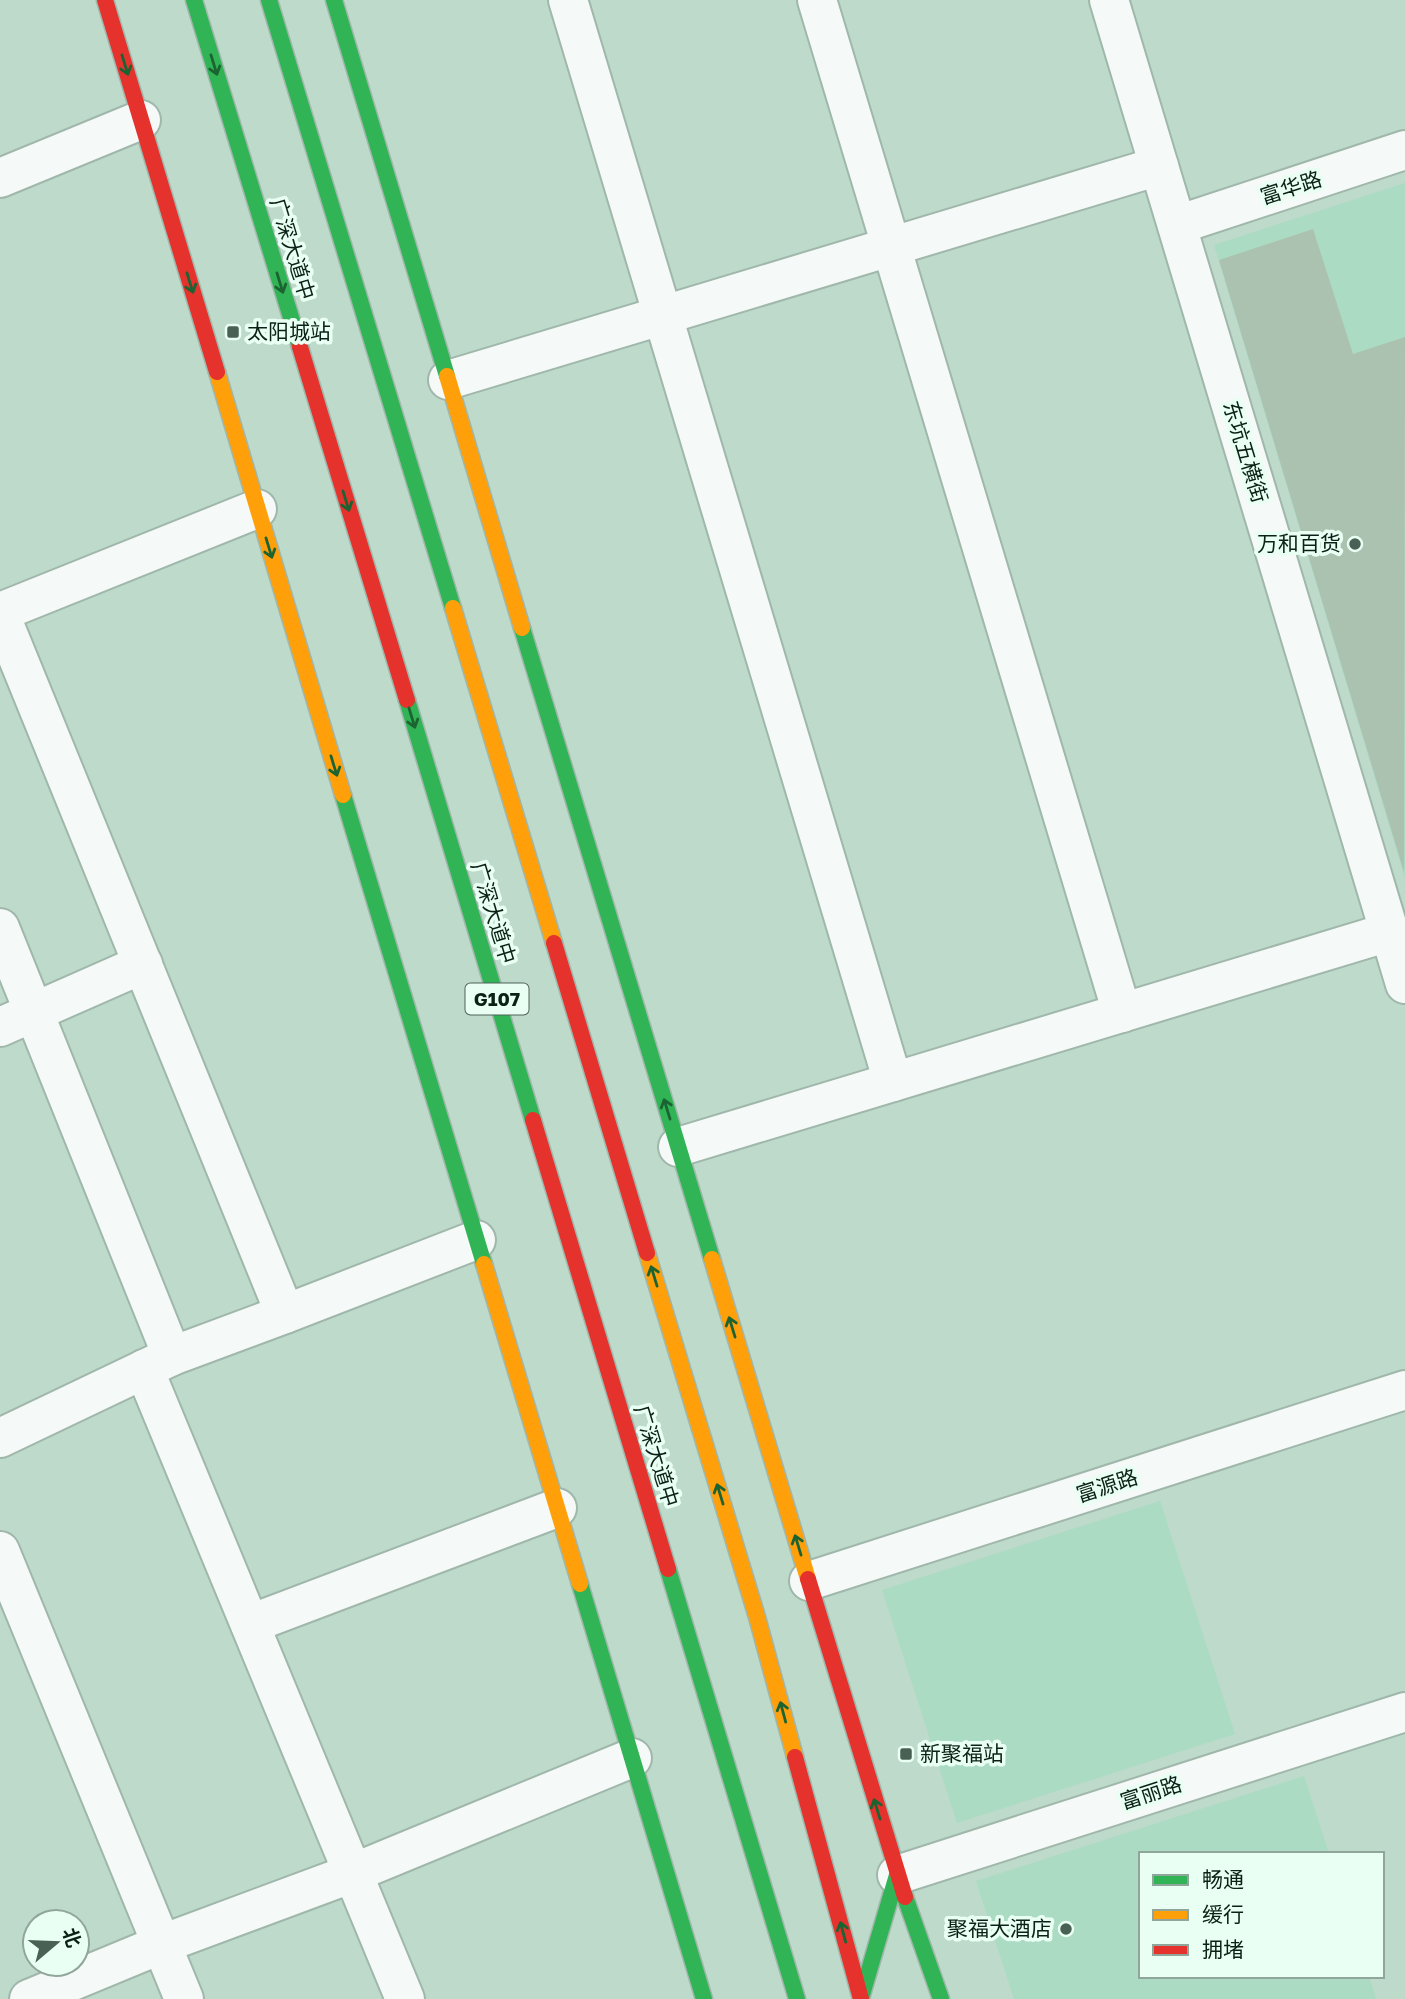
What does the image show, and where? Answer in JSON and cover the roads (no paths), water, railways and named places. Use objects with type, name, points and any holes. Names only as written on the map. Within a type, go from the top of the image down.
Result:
[{"type":"main road","points":[[105,0],[704,1999]]},
{"type":"main road","name":"广深大道中","points":[[194,0],[797,1999]]},
{"type":"main road","points":[[269,0],[757,1617],[861,1998]]},
{"type":"main road","points":[[334,0],[897,1875],[941,1999]]},
{"type":"main road","points":[[861,1998],[897,1875]]},
{"type":"street","points":[[568,0],[893,1082]]},
{"type":"street","points":[[817,0],[1122,1013]]},
{"type":"street","name":"东坑五横街","points":[[1109,0],[1396,938],[1405,984]]},
{"type":"street","points":[[0,178],[141,120]]},
{"type":"street","name":"富华路","points":[[1177,225],[1405,150]]},
{"type":"street","points":[[448,380],[1159,166]]},
{"type":"street","points":[[257,509],[0,613],[285,1314]]},
{"type":"street","points":[[0,928],[17,1020],[158,1362],[250,1624],[405,1999]]},
{"type":"street","points":[[678,1147],[1122,1013],[1396,938]]},
{"type":"street","points":[[17,1020],[143,964]]},
{"type":"street","points":[[0,1438],[158,1362],[476,1240]]},
{"type":"street","name":"富源路","points":[[809,1581],[1405,1390]]},
{"type":"street","points":[[250,1624],[557,1508]]},
{"type":"street","points":[[0,1551],[184,1999]]},
{"type":"street","name":"富丽路","points":[[897,1875],[1405,1712]]},
{"type":"street","points":[[29,1999],[162,1944],[353,1873],[632,1758]]},
{"type":"place","name":"太阳城站","points":[[233,332]]},
{"type":"place","name":"万和百货","points":[[1355,544]]},
{"type":"place","name":"新聚福站","points":[[906,1754]]},
{"type":"place","name":"聚福大酒店","points":[[1066,1929]]}]
